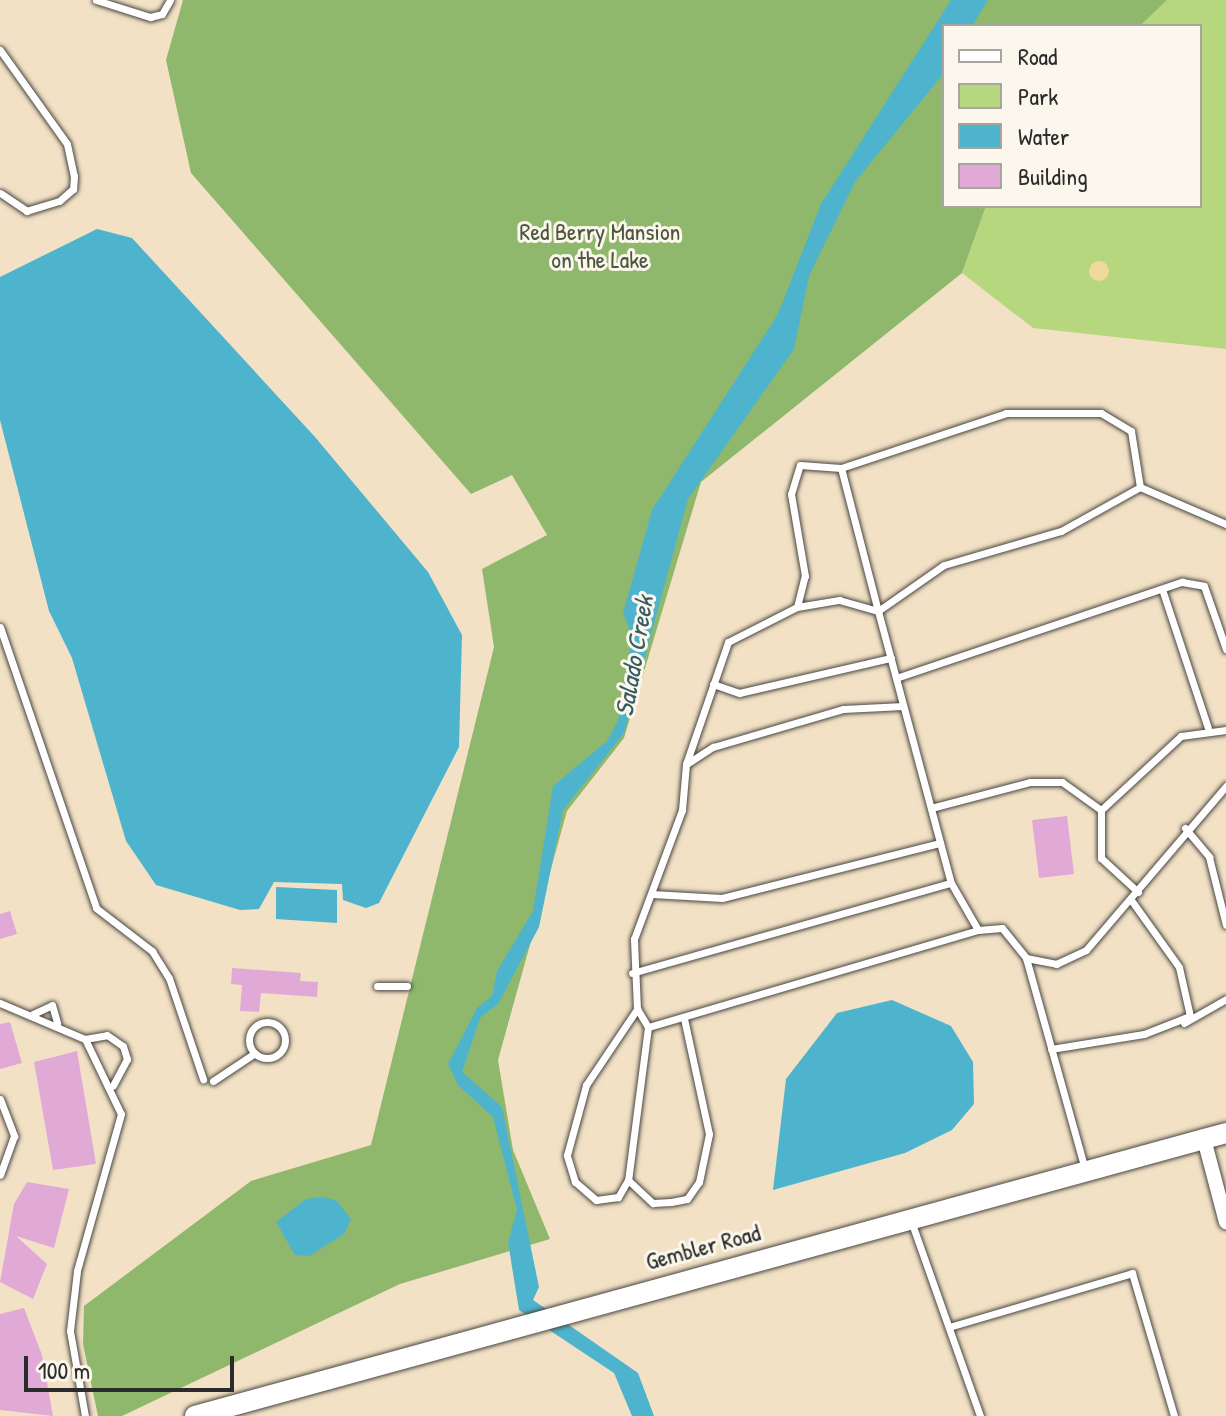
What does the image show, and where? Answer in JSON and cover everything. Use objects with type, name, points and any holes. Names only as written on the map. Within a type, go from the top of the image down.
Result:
[{"type":"main road","name":"Gembler Road","points":[[195,1416],[384,1359],[1226,1133]]},
{"type":"street","points":[[1204,1139],[1226,1222]]},
{"type":"lane","points":[[96,0],[150,17],[162,14],[170,0]]},
{"type":"lane","points":[[0,50],[67,144],[74,176],[73,189],[59,201],[27,211],[0,193]]},
{"type":"lane","points":[[797,607],[805,576],[791,494],[795,472],[800,465],[841,468],[1006,413],[1101,413],[1131,431],[1140,487]]},
{"type":"lane","points":[[841,468],[951,883],[978,930]]},
{"type":"lane","points":[[1140,487],[1226,524]]},
{"type":"lane","points":[[878,611],[944,565],[1061,531],[1140,487]]},
{"type":"lane","points":[[896,678],[1162,589],[1204,586],[1226,649]]},
{"type":"lane","points":[[1162,589],[1208,728]]},
{"type":"lane","points":[[637,1009],[597,1062],[567,1155],[575,1182],[596,1200],[618,1197],[628,1180],[648,1027],[637,1009],[632,973],[634,939],[682,810],[686,764],[728,642],[797,607],[839,600],[878,611]]},
{"type":"lane","points":[[0,627],[96,908],[152,951],[169,978],[203,1079]]},
{"type":"lane","points":[[713,684],[739,693],[891,658]]},
{"type":"lane","points":[[686,764],[713,747],[843,709],[903,706]]},
{"type":"lane","points":[[1138,892],[1101,858],[1101,810],[1181,736],[1208,728],[1226,730]]},
{"type":"lane","points":[[931,808],[1030,782],[1062,782],[1101,810]]},
{"type":"lane","points":[[1026,958],[1056,964],[1086,950],[1138,892],[1185,828],[1224,798],[1226,786]]},
{"type":"lane","points":[[1185,828],[1209,857],[1226,925]]},
{"type":"lane","points":[[652,894],[722,898],[940,843]]},
{"type":"lane","points":[[632,973],[951,883]]},
{"type":"lane","points":[[1131,900],[1179,967],[1190,1016],[1183,1024]]},
{"type":"lane","points":[[648,1027],[978,930],[1002,928],[1026,958],[1086,1172]]},
{"type":"lane","points":[[377,986],[407,986]]},
{"type":"lane","points":[[1051,1049],[1183,1024],[1226,999]]},
{"type":"lane","points":[[0,1003],[57,1023],[85,1039],[113,1085],[121,1127],[77,1271],[70,1331],[85,1416]]},
{"type":"lane","points":[[33,1014],[52,1005],[57,1023]]},
{"type":"lane","points":[[628,1180],[653,1203],[687,1199],[699,1182],[709,1134],[706,1099],[684,1018]]},
{"type":"lane","points":[[213,1081],[255,1053],[281,1050],[280,1028],[254,1027],[255,1053]]},
{"type":"lane","points":[[85,1039],[107,1035],[123,1046],[127,1059],[113,1085]]},
{"type":"lane","points":[[0,1099],[14,1136],[0,1175]]},
{"type":"lane","points":[[910,1219],[980,1416]]},
{"type":"lane","points":[[949,1327],[1132,1273],[1174,1416]]},
{"type":"green space","name":"Red Berry Mansion on the Lake","points":[[183,0],[1167,0],[1142,24],[942,24],[942,208],[985,208],[962,273],[701,482],[624,738],[567,811],[498,1060],[513,1150],[550,1239],[400,1284],[122,1416],[98,1416],[83,1344],[84,1306],[251,1181],[371,1145],[494,647],[482,569],[547,535],[512,475],[471,494],[191,173],[166,60]]},
{"type":"green space","points":[[1167,0],[1226,0],[1226,349],[1033,328],[962,273],[985,208],[1202,208],[1202,24],[1142,24]]},
{"type":"sand","points":[[1099,261],[1106,264],[1109,271],[1106,278],[1099,281],[1092,278],[1089,271],[1092,264]]},
{"type":"water","name":"Salado Creek","points":[[951,0],[988,0],[973,24],[942,24],[942,75],[855,182],[809,276],[794,349],[688,499],[624,733],[563,810],[539,927],[498,1004],[480,1018],[462,1072],[502,1107],[539,1287],[533,1300],[638,1373],[654,1416],[632,1416],[614,1373],[519,1310],[508,1242],[517,1210],[493,1117],[458,1085],[448,1064],[477,1008],[492,996],[497,971],[533,911],[553,786],[607,741],[618,721],[632,635],[623,613],[652,510],[778,314],[821,204]]},
{"type":"water","points":[[97,229],[132,238],[315,437],[428,572],[462,635],[459,747],[379,903],[366,908],[343,900],[342,884],[274,882],[259,909],[240,910],[156,885],[126,841],[72,658],[49,611],[0,420],[0,277]]},
{"type":"water","points":[[276,887],[337,890],[337,923],[276,919]]},
{"type":"water","points":[[892,1000],[951,1026],[973,1062],[974,1104],[952,1130],[905,1153],[773,1190],[786,1079],[837,1013]]},
{"type":"water","points":[[322,1197],[336,1200],[351,1219],[344,1234],[309,1256],[295,1255],[276,1222],[306,1199]]},
{"type":"building","points":[[1067,816],[1074,874],[1039,878],[1032,820]]},
{"type":"building","points":[[10,911],[17,934],[0,939],[0,914]]},
{"type":"building","points":[[232,968],[301,973],[300,981],[318,982],[317,997],[261,993],[259,1012],[240,1011],[242,985],[231,984]]},
{"type":"building","points":[[10,1022],[22,1063],[0,1069],[0,1024]]},
{"type":"building","points":[[77,1051],[96,1164],[53,1170],[34,1062]]},
{"type":"building","points":[[27,1182],[69,1189],[54,1248],[16,1236],[47,1264],[33,1299],[0,1282],[14,1204]]},
{"type":"building","points":[[24,1308],[42,1355],[53,1416],[0,1410],[0,1314]]}]
